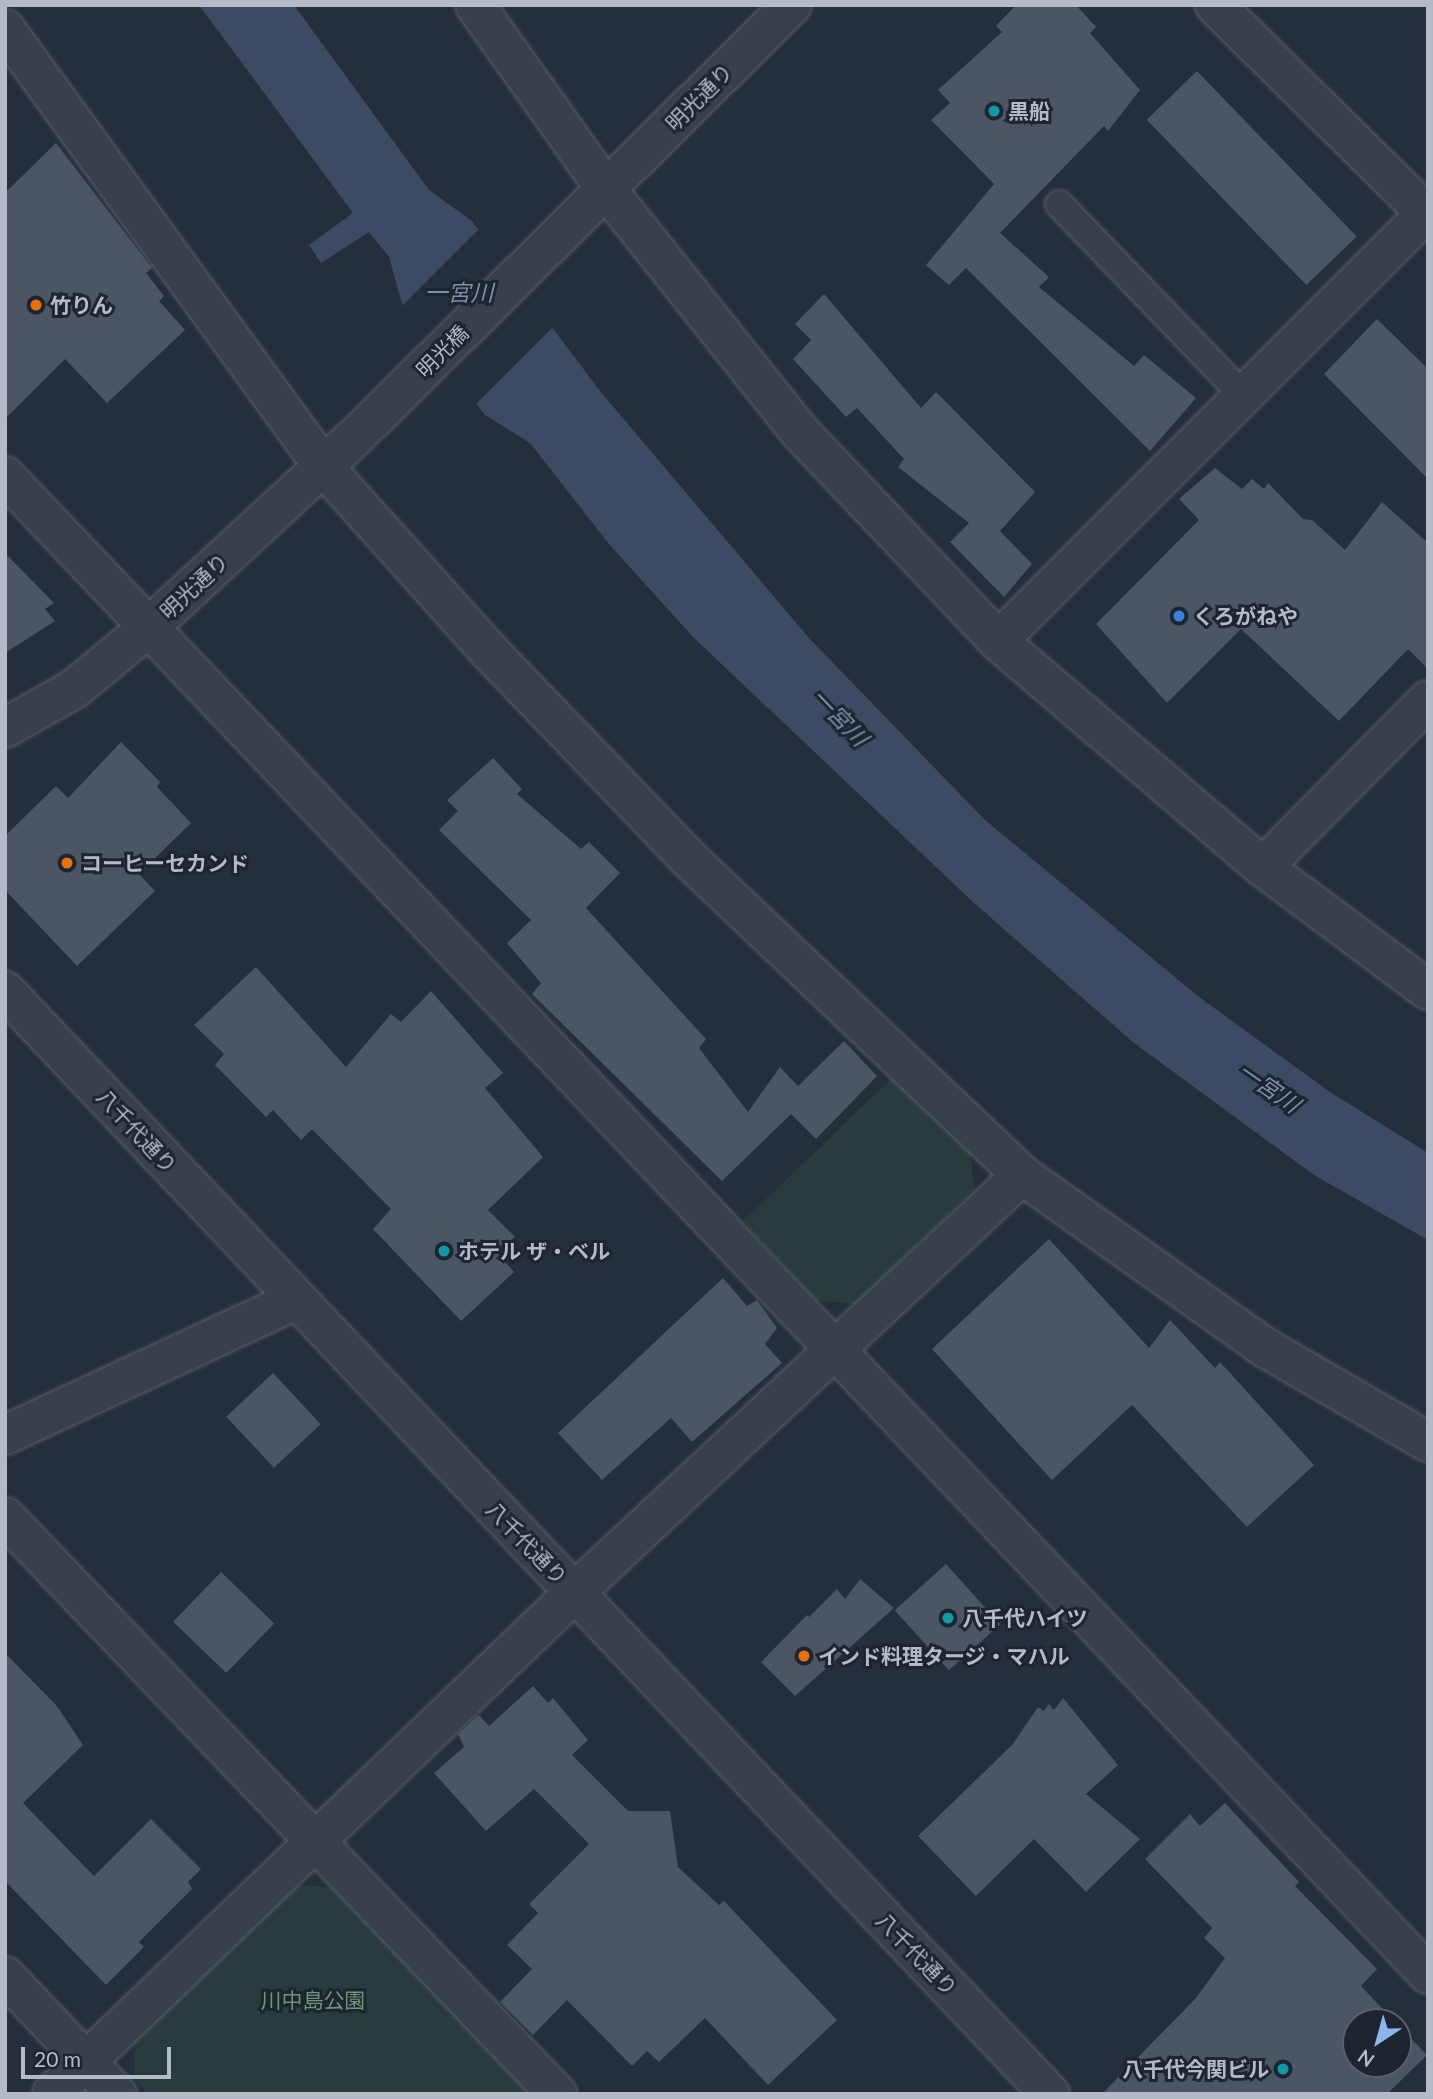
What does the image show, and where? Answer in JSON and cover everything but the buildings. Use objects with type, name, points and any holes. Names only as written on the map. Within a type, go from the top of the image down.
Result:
[{"type":"street","points":[[475,5],[606,189],[800,432],[998,641],[1263,867],[1428,990]]},
{"type":"street","name":"明光通り","points":[[606,189],[792,5]]},
{"type":"street","points":[[998,641],[1427,213],[1215,5]]},
{"type":"street","points":[[5,29],[323,466],[488,650],[687,857],[1022,1175],[1264,1347],[1428,1442]]},
{"type":"street","name":"明光橋","points":[[368,424],[606,189]]},
{"type":"street","name":"明光通り","points":[[5,728],[74,690],[148,628],[368,424]]},
{"type":"street","points":[[5,476],[1428,1974]]},
{"type":"street","points":[[1263,867],[1428,700]]},
{"type":"street","name":"八千代通り","points":[[5,991],[1050,2094]]},
{"type":"street","points":[[52,2094],[574,1593],[1022,1175]]},
{"type":"street","points":[[5,1435],[296,1300]]},
{"type":"street","points":[[5,1517],[317,1839],[557,2094]]},
{"type":"street","points":[[5,1976],[117,2094]]},
{"type":"lane","points":[[1059,204],[1243,396]]},
{"type":"green space","points":[[894,1076],[970,1147],[974,1189],[856,1304],[817,1301],[743,1221]]},
{"type":"green space","name":"川中島公園","points":[[297,1885],[338,1887],[533,2094],[148,2094],[134,2079],[135,2037]]},
{"type":"water","name":"一宮川","points":[[199,5],[294,5],[429,190],[472,221],[600,391],[809,638],[984,819],[1199,997],[1330,1092],[1428,1153],[1428,1240],[1314,1175],[1134,1043],[973,902],[693,637],[609,544],[530,443],[485,415],[403,307],[389,257],[369,232],[321,263],[309,245],[353,213]]},
{"type":"pier","points":[[481,227],[555,325],[474,406],[400,308]]},
{"type":"place","name":"黒船","points":[[994,111]]},
{"type":"place","name":"竹りん","points":[[36,305]]},
{"type":"place","name":"くろがねや","points":[[1179,616]]},
{"type":"place","name":"コーヒーセカンド","points":[[67,863]]},
{"type":"place","name":"ホテル ザ・ベル","points":[[444,1251]]},
{"type":"place","name":"八千代ハイツ","points":[[948,1618]]},
{"type":"place","name":"インド料理タージ・マハル","points":[[804,1656]]},
{"type":"place","name":"八千代今関ビル","points":[[1283,2069]]}]
